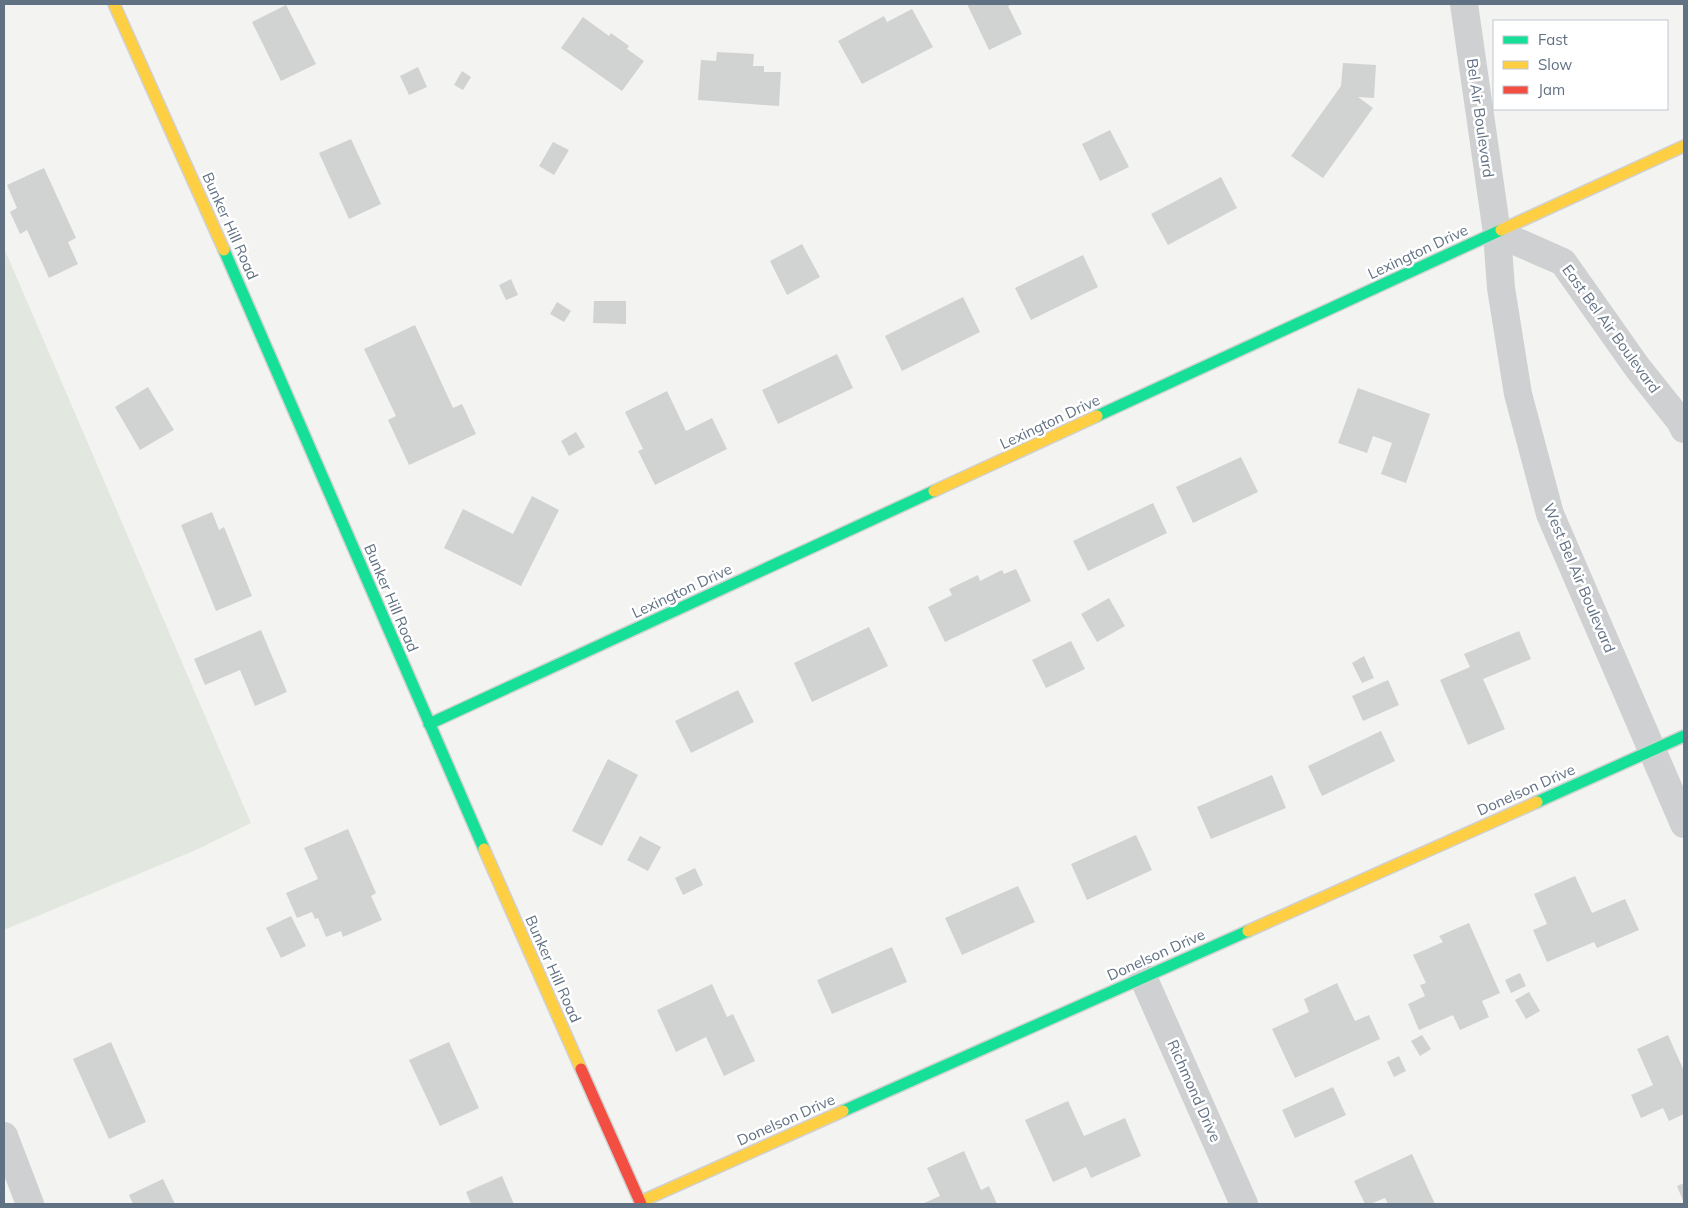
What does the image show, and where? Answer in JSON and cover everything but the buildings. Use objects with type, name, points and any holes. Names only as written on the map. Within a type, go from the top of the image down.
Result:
[{"type":"street","name":"Bunker Hill Road","points":[[114,4],[208,212],[429,724],[640,1203]]},
{"type":"street","name":"Bel Air Boulevard","points":[[1464,4],[1497,233]]},
{"type":"street","name":"Lexington Drive","points":[[429,724],[1684,146]]},
{"type":"street","name":"East Bel Air Boulevard","points":[[1497,233],[1563,262],[1637,367],[1680,421],[1684,430]]},
{"type":"street","name":"West Bel Air Boulevard","points":[[1497,233],[1501,288],[1518,394],[1550,514],[1684,824]]},
{"type":"street","name":"Donelson Drive","points":[[640,1203],[1684,736]]},
{"type":"street","name":"Richmond Drive","points":[[1143,977],[1244,1204]]},
{"type":"street","points":[[4,1136],[30,1204]]},
{"type":"shaded area","points":[[4,248],[251,823],[196,850],[4,930]]},
{"type":"traffic: fast","points":[[1097,416],[1501,230]]},
{"type":"traffic: fast","points":[[224,250],[484,849]]},
{"type":"traffic: fast","points":[[429,724],[934,491]]},
{"type":"traffic: fast","points":[[1537,802],[1684,736]]},
{"type":"traffic: fast","points":[[843,1111],[1248,931]]},
{"type":"traffic: slow","points":[[114,4],[224,250]]},
{"type":"traffic: slow","points":[[1501,230],[1684,146]]},
{"type":"traffic: slow","points":[[934,491],[1097,416]]},
{"type":"traffic: slow","points":[[1248,931],[1537,802]]},
{"type":"traffic: slow","points":[[484,849],[581,1069]]},
{"type":"traffic: slow","points":[[640,1202],[843,1111]]},
{"type":"traffic: jam","points":[[581,1069],[641,1204]]}]
